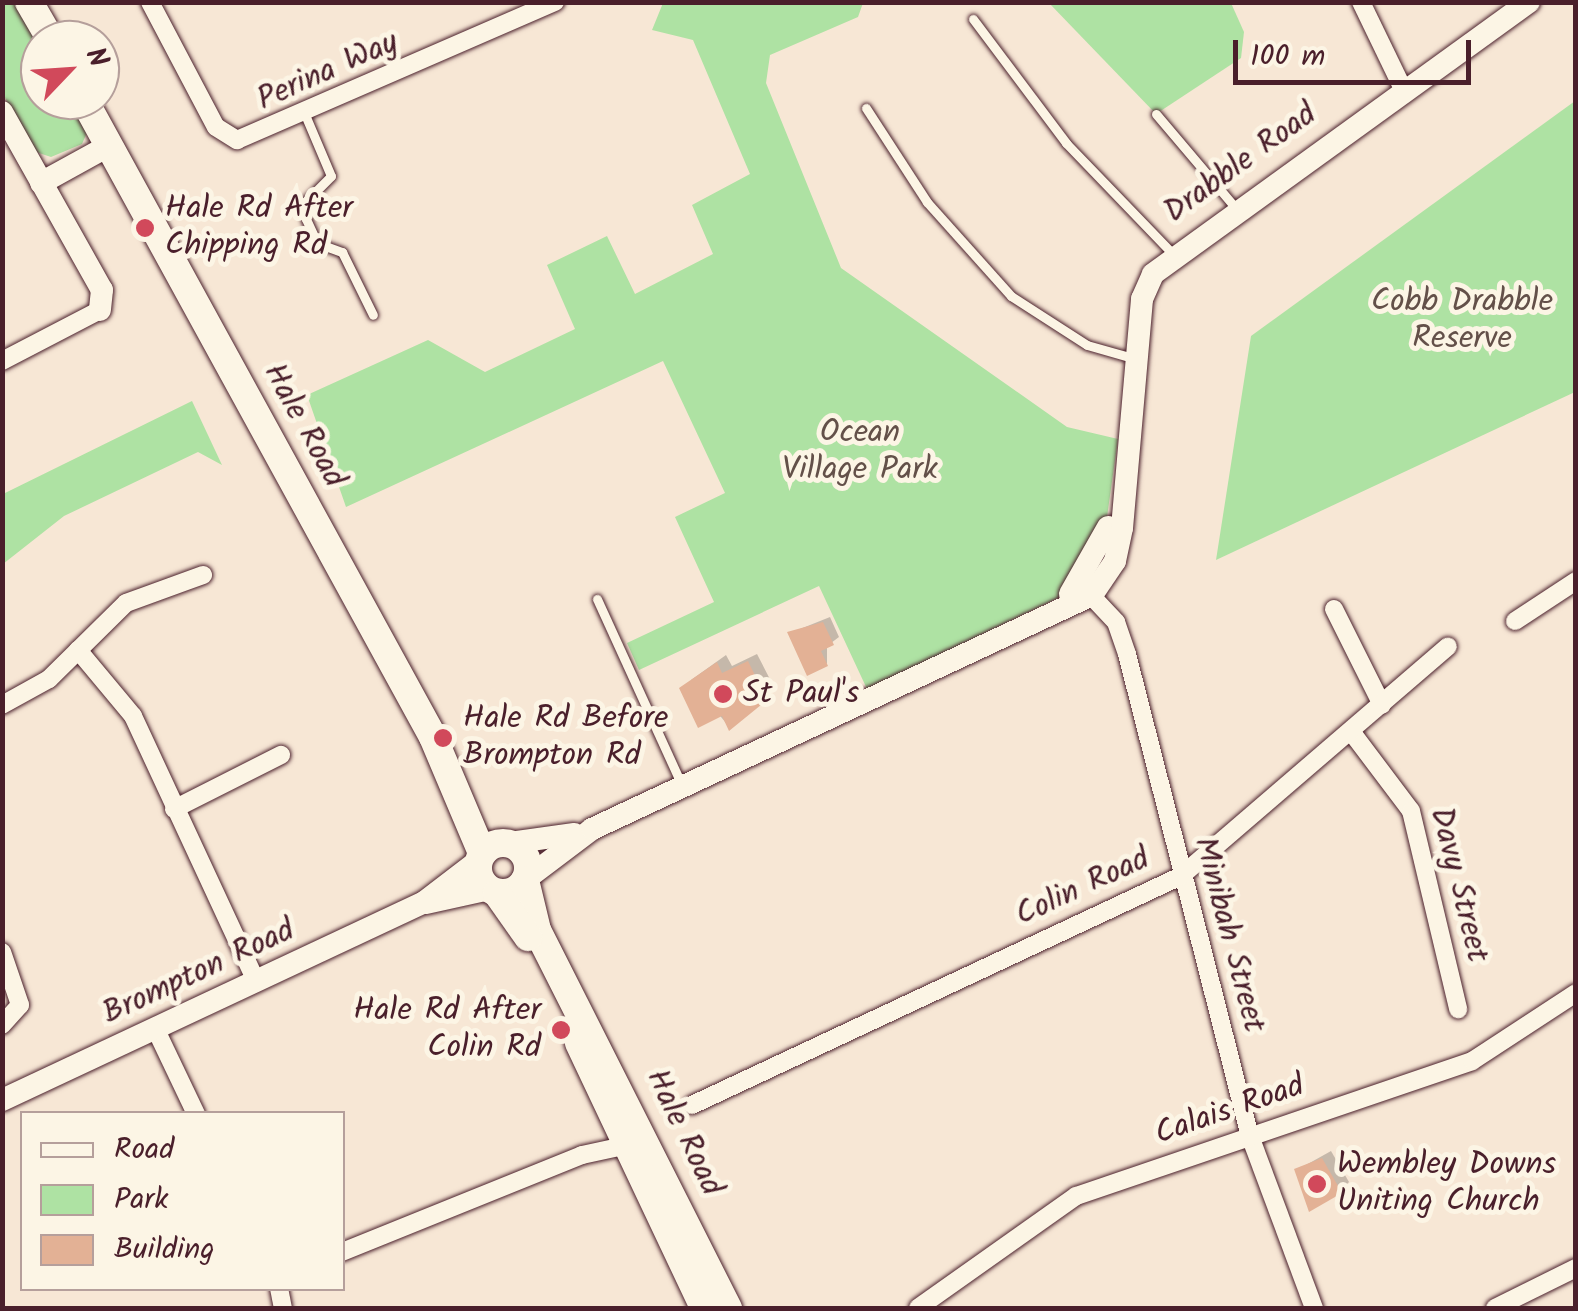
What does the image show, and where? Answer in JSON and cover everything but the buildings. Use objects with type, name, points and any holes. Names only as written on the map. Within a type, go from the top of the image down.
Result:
[{"type":"main road","name":"Hale Road","points":[[96,120],[458,786],[492,891],[530,942],[728,1308]]},
{"type":"main road","name":"Hale Road","points":[[458,786],[528,862],[526,880],[537,930],[634,1134],[704,1308]]},
{"type":"main road","points":[[480,857],[510,843]]},
{"type":"main road","points":[[492,891],[526,880]]},
{"type":"street","name":"Perina Way","points":[[150,2],[216,127],[232,139],[306,117],[554,2]]},
{"type":"street","points":[[1362,2],[1402,87]]},
{"type":"street","name":"Drabble Road","points":[[1086,590],[1115,561],[1142,299],[1173,254],[1402,87],[1529,2]]},
{"type":"street","points":[[2,112],[102,290],[100,310],[2,361]]},
{"type":"street","points":[[41,183],[110,145]]},
{"type":"street","points":[[2,706],[78,650],[126,604],[203,574]]},
{"type":"street","points":[[1515,621],[1576,580]]},
{"type":"street","points":[[526,880],[592,829],[1022,628],[1086,590]]},
{"type":"street","name":"Minibah Street","points":[[1086,590],[1127,654],[1250,1136],[1314,1308]]},
{"type":"street","points":[[1334,609],[1382,706]]},
{"type":"street","name":"Colin Road","points":[[692,1105],[1181,876],[1354,734],[1448,646]]},
{"type":"street","points":[[78,650],[134,716],[256,981]]},
{"type":"street","name":"Davy Street","points":[[1354,734],[1411,811],[1458,1009]]},
{"type":"street","points":[[174,809],[281,756]]},
{"type":"street","points":[[510,843],[592,829]]},
{"type":"street","name":"Brompton Road","points":[[2,1100],[423,903],[480,857]]},
{"type":"street","name":"Brompton Road","points":[[423,903],[492,891]]},
{"type":"street","points":[[2,952],[20,1005],[2,1025]]},
{"type":"street","name":"Calais Road","points":[[918,1308],[1076,1196],[1472,1061],[1576,994]]},
{"type":"street","points":[[156,1030],[195,1111]]},
{"type":"street","points":[[345,1251],[634,1134]]},
{"type":"street","points":[[1494,1308],[1576,1268]]},
{"type":"lane","points":[[973,18],[1066,143],[1173,254]]},
{"type":"lane","points":[[866,108],[926,202],[1012,296],[1088,345],[1136,358]]},
{"type":"lane","points":[[1156,114],[1235,207]]},
{"type":"lane","points":[[306,117],[331,172],[304,205],[306,219],[317,243],[342,252],[373,315]]},
{"type":"lane","points":[[597,599],[682,784]]},
{"type":"green space","points":[[2,3],[22,3],[30,20],[20,20],[20,120],[85,120],[89,128],[82,144],[51,157],[33,151],[3,94]]},
{"type":"green space","name":"Ocean Village Park","points":[[663,3],[863,3],[858,17],[770,55],[766,83],[841,268],[1067,427],[1118,439],[1106,524],[1062,596],[867,689],[819,586],[639,670],[627,643],[714,602],[675,517],[725,493],[663,361],[346,507],[307,395],[428,340],[485,372],[575,329],[547,265],[607,236],[635,294],[713,254],[692,205],[750,174],[693,40],[652,30]]},
{"type":"green space","points":[[1049,3],[1231,3],[1244,32],[1241,58],[1156,114]]},
{"type":"green space","name":"Cobb Drabble Reserve","points":[[1575,101],[1575,392],[1216,560],[1251,336]]},
{"type":"green space","points":[[192,401],[222,465],[198,452],[64,516],[3,564],[3,494]]},
{"type":"place","name":"Hale Rd After Chipping Rd","points":[[145,228]]},
{"type":"place","name":"St Paul's","points":[[723,694]]},
{"type":"place","name":"Hale Rd Before Brompton Rd","points":[[443,738]]},
{"type":"place","name":"Hale Rd After Colin Rd","points":[[561,1030]]},
{"type":"place","name":"Wembley Downs Uniting Church","points":[[1317,1184]]}]
